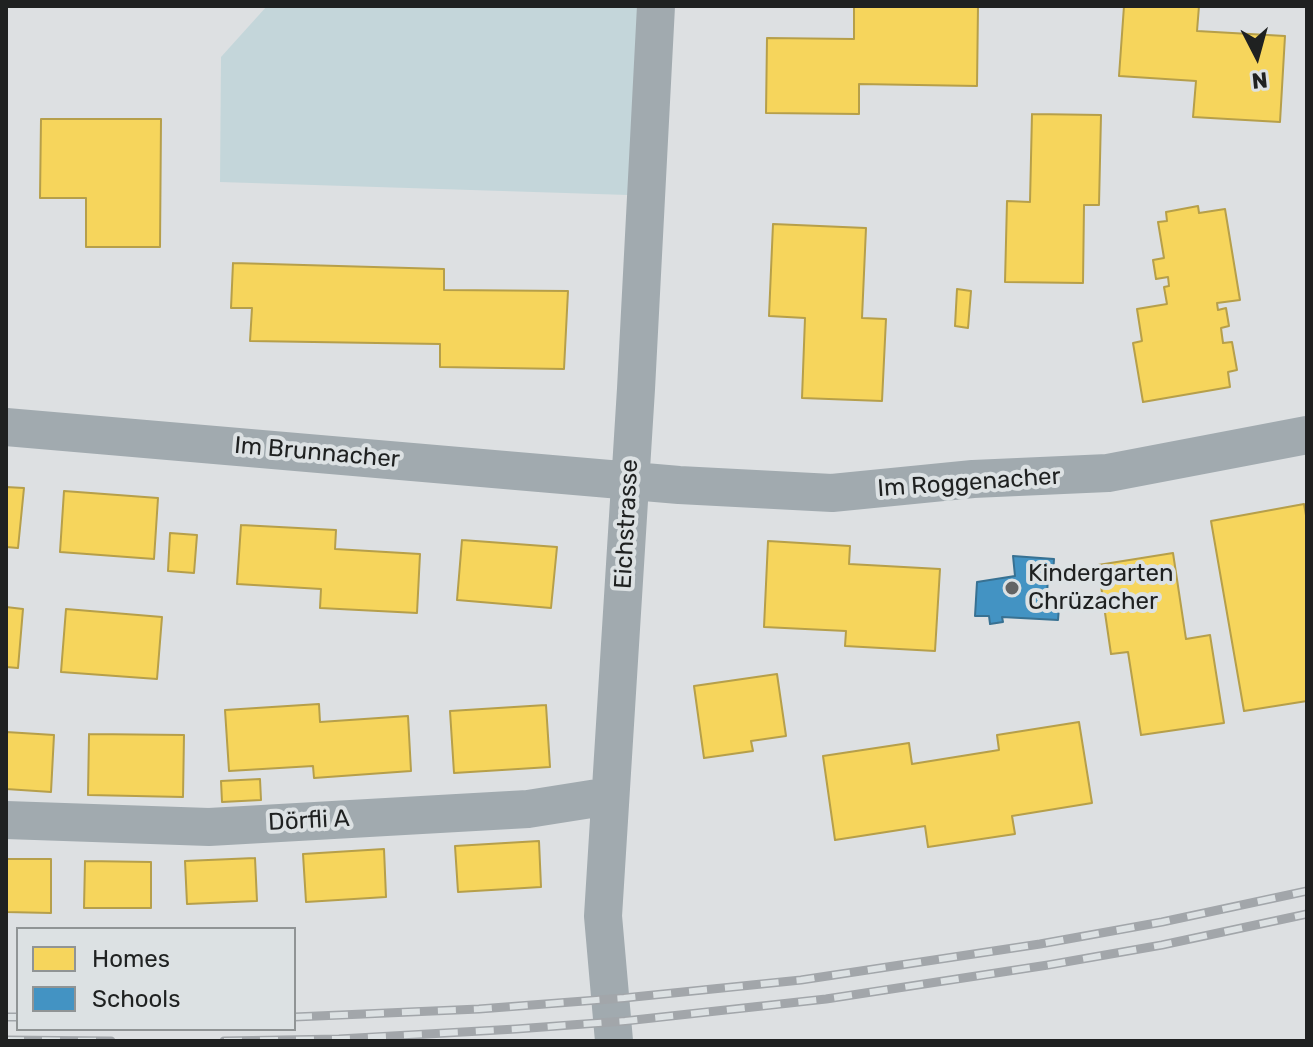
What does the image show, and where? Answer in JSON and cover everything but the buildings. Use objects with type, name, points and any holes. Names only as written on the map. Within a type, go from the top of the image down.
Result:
[{"type":"street","name":"Eichstrasse","points":[[614,1041],[603,916],[656,6]]},
{"type":"street","name":"Im Brunnacher","points":[[6,427],[629,480]]},
{"type":"street","name":"Im Roggenacher","points":[[629,480],[832,493],[907,488],[973,479],[1108,473],[1307,435]]},
{"type":"street","name":"Dörfli A","points":[[6,820],[209,827],[528,809],[610,796]]},
{"type":"shaded area","points":[[267,6],[638,6],[628,195],[220,182],[221,57]]},
{"type":"railway","points":[[296,1017],[479,1009],[801,980],[1040,944],[1307,891]]},
{"type":"railway","points":[[224,1041],[339,1039],[516,1029],[625,1021],[826,999],[1162,945],[1307,914]]},
{"type":"railway","points":[[6,1017],[16,1017]]},
{"type":"railway","points":[[6,1040],[111,1041]]},
{"type":"place","name":"Kindergarten Chrüzacher","points":[[1012,588]]}]
